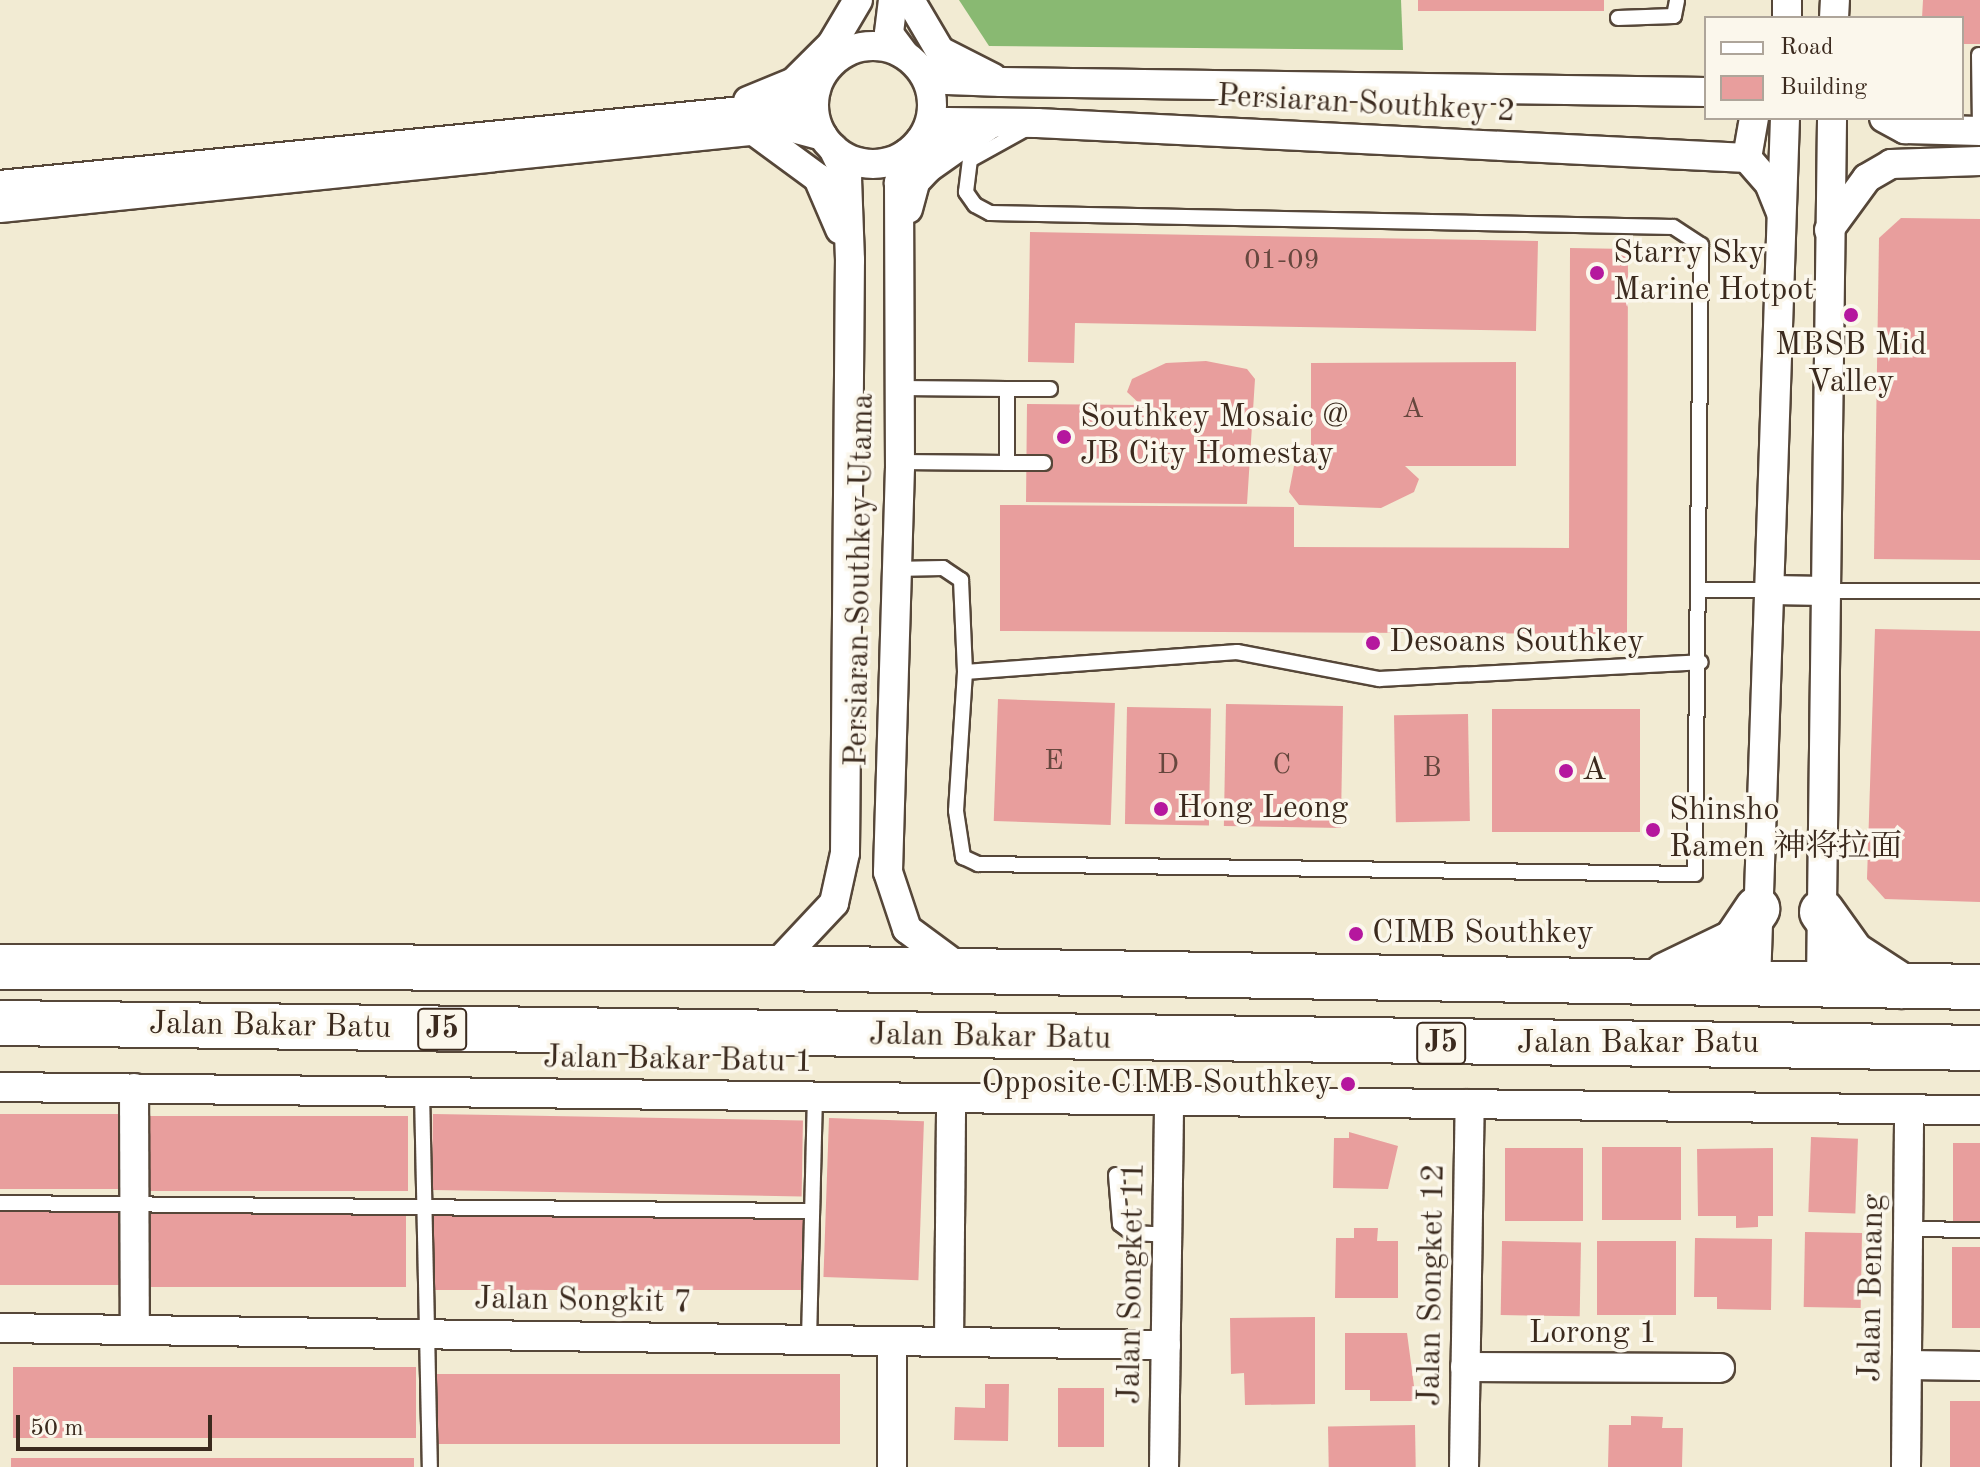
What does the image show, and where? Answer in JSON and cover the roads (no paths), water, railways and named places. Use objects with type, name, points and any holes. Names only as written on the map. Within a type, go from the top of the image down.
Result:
[{"type":"main road","points":[[1641,982],[1717,955],[1757,909]]},
{"type":"main road","points":[[1822,912],[1852,954],[1901,986]]},
{"type":"main road","name":"Jalan Bakar Batu","points":[[0,967],[773,968],[1980,987]]},
{"type":"main road","points":[[1756,983],[1792,1017],[1882,1046]]},
{"type":"main road","points":[[1695,1044],[1758,1033],[1792,1017],[1821,984]]},
{"type":"main road","name":"Jalan Bakar Batu","points":[[0,1023],[1980,1048]]},
{"type":"street","points":[[0,185],[729,109],[791,106],[816,89],[856,35],[859,0]]},
{"type":"street","points":[[729,109],[794,82],[832,44],[859,0]]},
{"type":"street","points":[[0,208],[789,127],[828,142],[868,163],[913,147],[933,105],[912,62],[889,34],[893,0]]},
{"type":"street","points":[[910,0],[940,51],[1001,82]]},
{"type":"street","points":[[844,53],[885,46],[912,62]]},
{"type":"street","name":"Persiaran Southkey 2","points":[[912,62],[947,80],[1704,92]]},
{"type":"street","points":[[816,89],[828,142]]},
{"type":"street","points":[[1754,120],[1747,158],[1769,183],[1781,213]]},
{"type":"street","points":[[1756,983],[1773,590],[1785,120]]},
{"type":"street","points":[[1821,984],[1832,120]]},
{"type":"street","points":[[1888,120],[1905,129],[1980,131]]},
{"type":"street","name":"Persiaran Southkey 2","points":[[913,147],[947,122],[1037,123],[1747,158]]},
{"type":"street","points":[[900,239],[915,182],[953,144],[994,123]]},
{"type":"street","points":[[754,131],[818,178],[850,260]]},
{"type":"street","name":"Persiaran Southkey Utama","points":[[773,968],[834,903],[845,853],[850,260],[847,177],[828,142]]},
{"type":"street","name":"Persiaran Southkey Utama","points":[[913,147],[900,239],[900,462],[893,569],[888,872],[894,904],[907,929],[967,973]]},
{"type":"street","points":[[1829,231],[1851,196],[1891,164],[1980,161]]},
{"type":"street","points":[[1773,590],[1824,591]]},
{"type":"street","name":"Jalan Bakar Batu 1","points":[[0,1087],[1980,1110]]},
{"type":"street","points":[[134,1088],[135,1330]]},
{"type":"street","points":[[949,1342],[951,1098]]},
{"type":"street","name":"Jalan Songket 11","points":[[1164,1467],[1169,1100]]},
{"type":"street","name":"Jalan Songket 12","points":[[1464,1467],[1470,1104]]},
{"type":"street","name":"Jalan Benang","points":[[1906,1467],[1909,1109]]},
{"type":"street","name":"Jalan Songkit 7","points":[[0,1328],[1166,1345]]},
{"type":"street","points":[[892,1341],[892,1467]]},
{"type":"street","points":[[1907,1365],[1980,1366]]},
{"type":"street","name":"Lorong 1","points":[[1465,1367],[1720,1368]]},
{"type":"lane","points":[[1618,18],[1674,16],[1677,0]]},
{"type":"lane","points":[[1979,55],[1980,131]]},
{"type":"lane","points":[[893,569],[943,568],[961,580],[965,672],[957,822],[963,857],[978,864],[1695,874],[1701,662],[1701,245],[1688,232],[990,213],[975,205],[966,192],[970,160],[1037,123]]},
{"type":"lane","points":[[900,388],[1050,389]]},
{"type":"lane","points":[[1007,389],[1007,463]]},
{"type":"lane","points":[[900,462],[1044,463]]},
{"type":"lane","points":[[1700,590],[1773,590]]},
{"type":"lane","points":[[1824,591],[1980,591]]},
{"type":"lane","points":[[965,672],[1237,652],[1379,679],[1701,662]]},
{"type":"lane","points":[[422,1092],[430,1467]]},
{"type":"lane","points":[[809,1340],[815,1096]]},
{"type":"lane","points":[[1116,1175],[1120,1224],[1132,1233],[1167,1235]]},
{"type":"lane","points":[[0,1203],[811,1211]]},
{"type":"lane","points":[[1908,1229],[1980,1230]]},
{"type":"place","name":"Starry Sky Marine Hotpot","points":[[1597,273]]},
{"type":"place","name":"MBSB Mid Valley","points":[[1851,315]]},
{"type":"place","name":"Southkey Mosaic @ JB City Homestay","points":[[1064,437]]},
{"type":"place","name":"Desoans Southkey","points":[[1373,643]]},
{"type":"place","name":"A","points":[[1566,771]]},
{"type":"place","name":"Hong Leong","points":[[1161,809]]},
{"type":"place","name":"Shinsho Ramen 神将拉面","points":[[1653,830]]},
{"type":"place","name":"CIMB Southkey","points":[[1356,934]]},
{"type":"place","name":"Opposite CIMB Southkey","points":[[1348,1084]]}]
